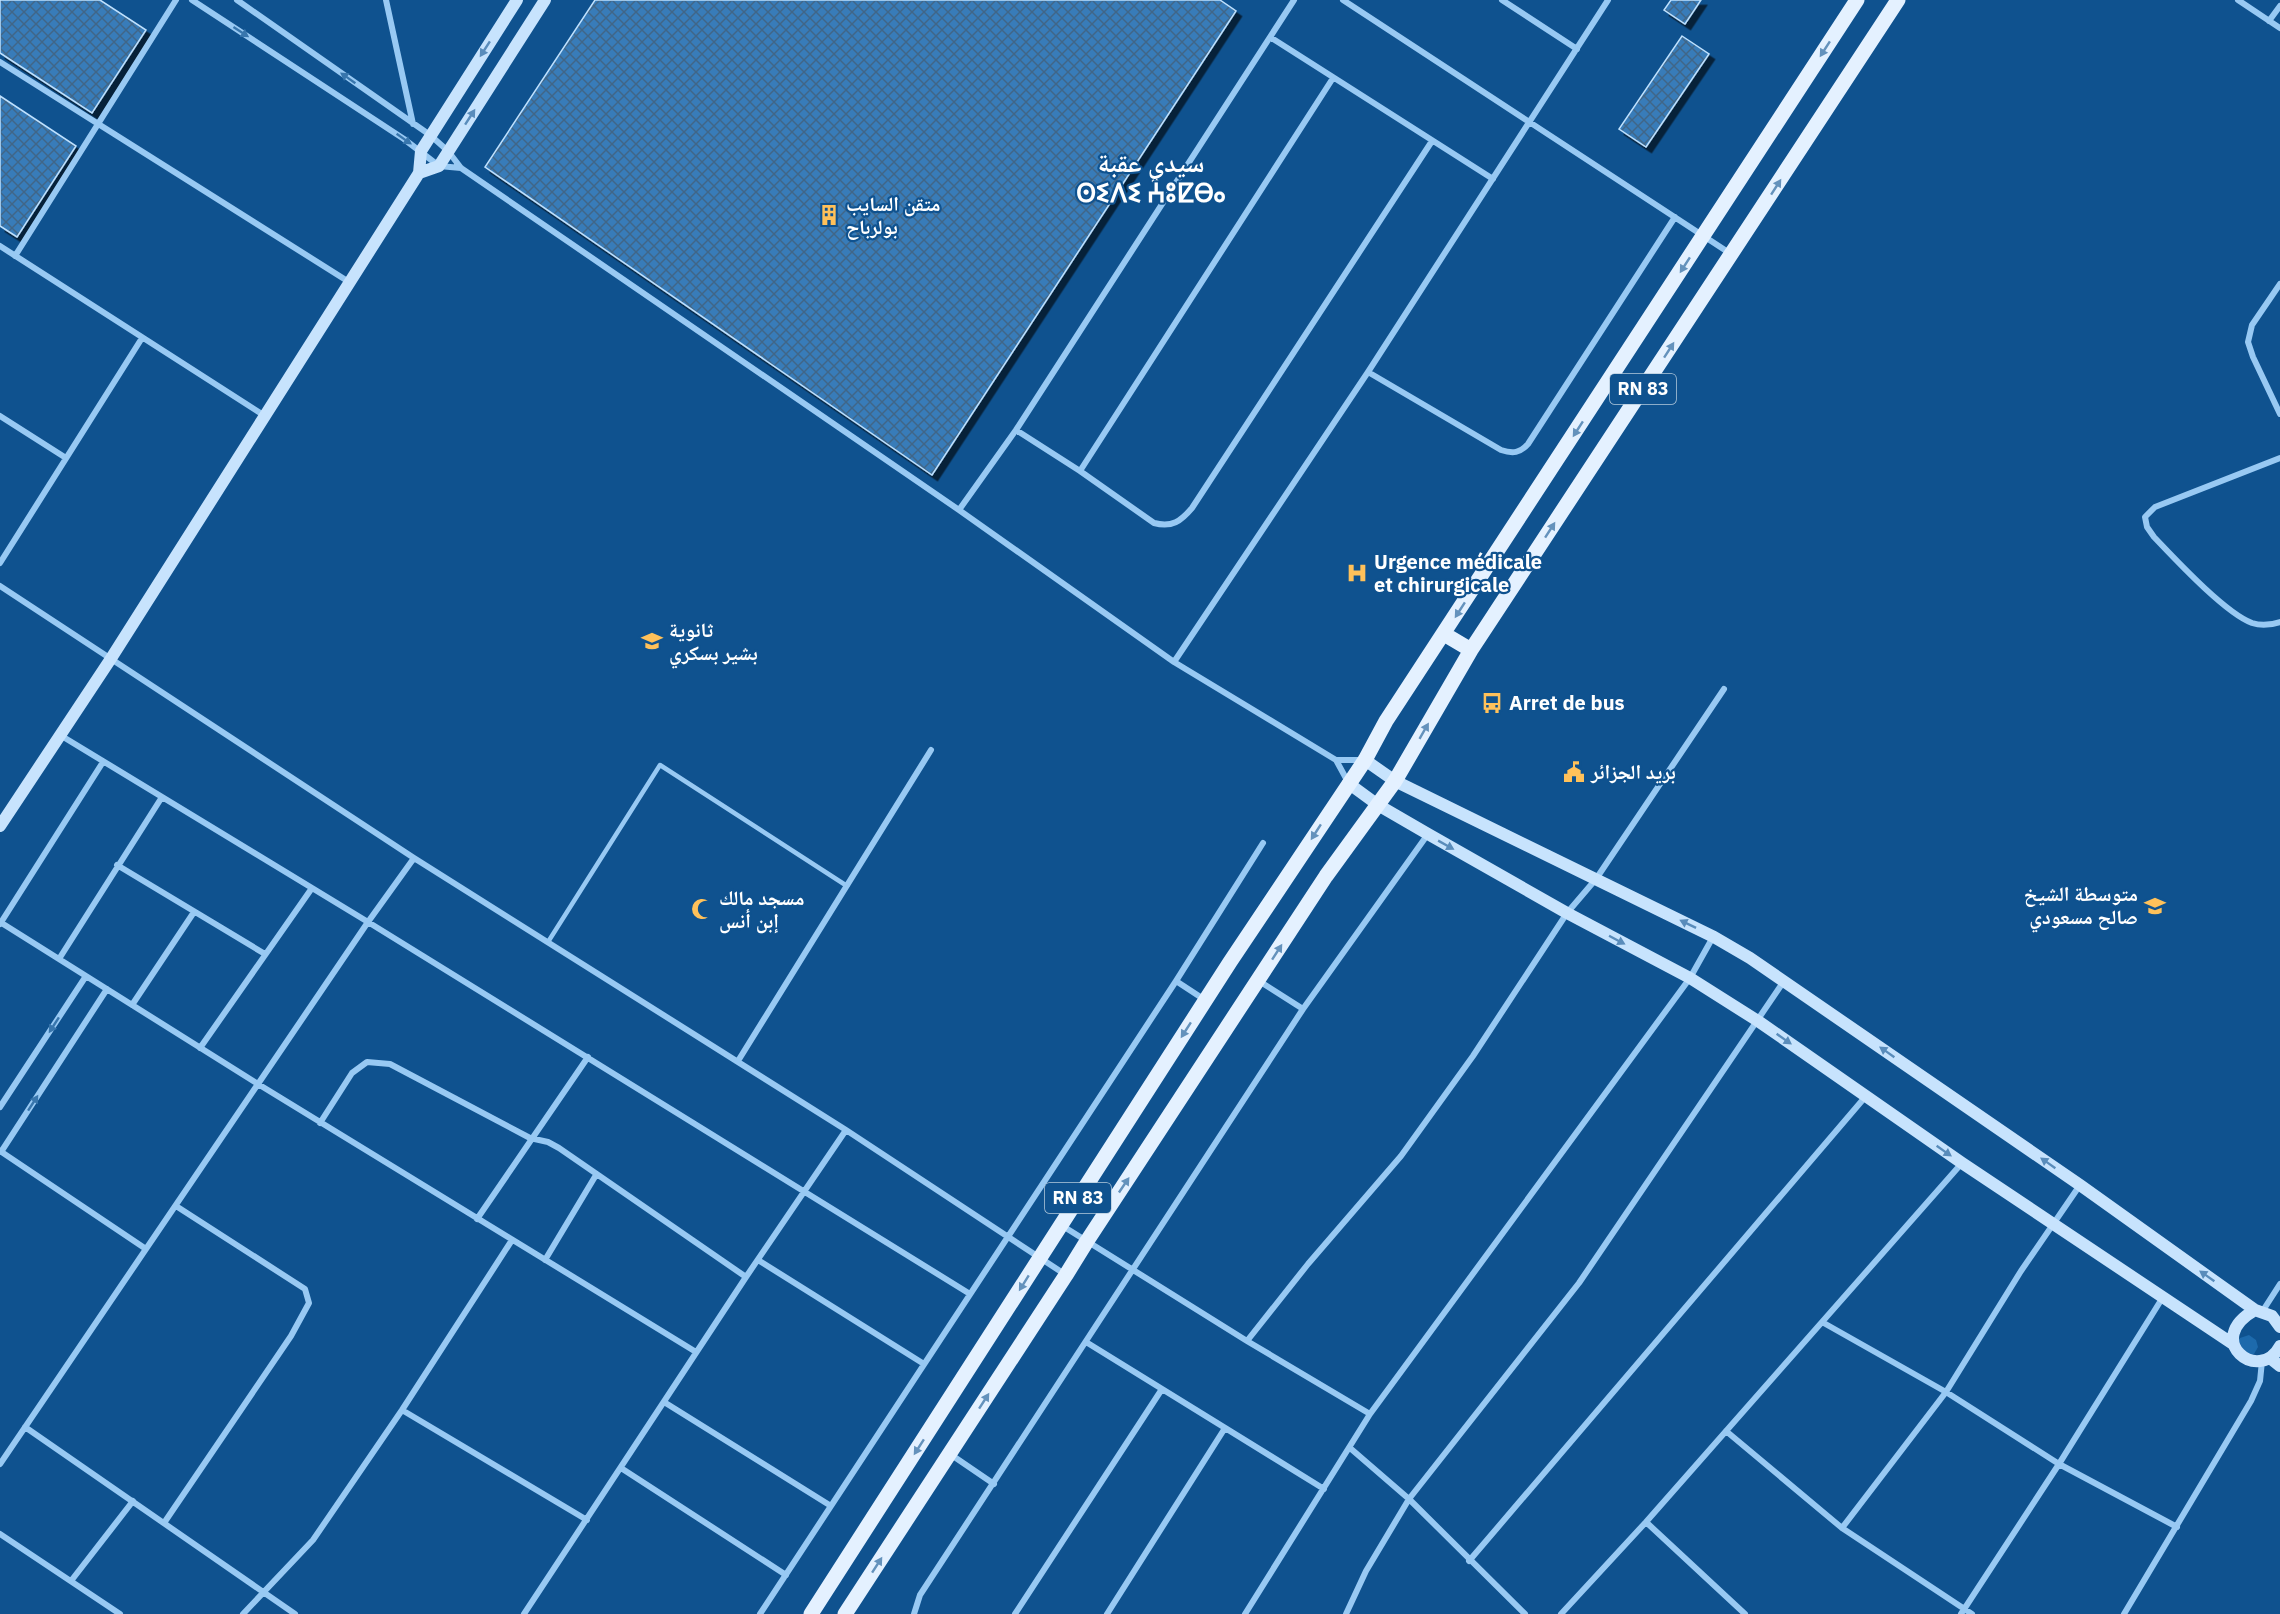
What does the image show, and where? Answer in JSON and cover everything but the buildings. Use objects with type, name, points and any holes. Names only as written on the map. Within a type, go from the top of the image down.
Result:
[{"type":"main road","points":[[0,826],[110,660],[419,173],[421,151],[430,135],[517,0]]},
{"type":"main road","points":[[419,173],[439,166],[545,0]]},
{"type":"main road","name":"RN 83","points":[[811,1614],[1206,1000],[1365,760],[1386,721],[1857,0]]},
{"type":"main road","name":"RN 83","points":[[845,1614],[1326,876],[1395,782],[1471,650],[1898,0]]},
{"type":"main road","points":[[1444,634],[1471,650]]},
{"type":"main road","points":[[1365,760],[1395,782],[1713,937],[1784,981],[2258,1311],[2272,1316],[2280,1324]]},
{"type":"main road","points":[[1348,783],[1378,805],[1567,913],[1690,978],[1758,1021],[1962,1163],[2233,1344],[2245,1358],[2271,1362],[2280,1346]]},
{"type":"main road","points":[[2233,1344],[2232,1335],[2241,1317],[2258,1311]]},
{"type":"street","points":[[15,256],[176,0]]},
{"type":"street","points":[[192,0],[421,151],[439,166],[461,168]]},
{"type":"street","points":[[237,0],[430,135],[448,151],[461,168],[959,510],[1174,662],[1336,760],[1365,760]]},
{"type":"street","points":[[386,0],[413,124]]},
{"type":"street","points":[[959,510],[1016,430],[1294,0]]},
{"type":"street","points":[[1343,0],[1731,254]]},
{"type":"street","points":[[1502,0],[1577,49]]},
{"type":"street","points":[[1174,662],[1368,372],[1608,0]]},
{"type":"street","points":[[2238,0],[2280,28]]},
{"type":"street","points":[[2269,21],[2280,6]]},
{"type":"street","points":[[1270,37],[1493,179]]},
{"type":"street","points":[[0,62],[349,282]]},
{"type":"street","points":[[1080,471],[1333,78]]},
{"type":"street","points":[[1016,430],[1154,523],[1164,526],[1183,519],[1432,141]]},
{"type":"street","points":[[1368,372],[1501,450],[1513,452],[1522,450],[1675,217]]},
{"type":"street","points":[[0,246],[266,416]]},
{"type":"street","points":[[2280,284],[2252,325],[2248,342],[2280,414]]},
{"type":"street","points":[[0,563],[142,338]]},
{"type":"street","points":[[0,416],[66,458]]},
{"type":"street","points":[[2280,458],[2155,507],[2145,517],[2147,527],[2154,537],[2225,605],[2253,623],[2270,625],[2280,622]]},
{"type":"street","points":[[0,586],[414,858],[846,1130],[1066,1275]]},
{"type":"street","points":[[1246,1341],[1308,1264],[1401,1156],[1473,1056],[1567,913],[1596,879],[1724,689]]},
{"type":"street","points":[[59,735],[368,922],[970,1294]]},
{"type":"street","points":[[738,1061],[932,750]]},
{"type":"street","points":[[1336,760],[1348,783]]},
{"type":"street","points":[[103,762],[0,923],[320,1123],[696,1353]]},
{"type":"street","points":[[59,959],[162,797]]},
{"type":"street","points":[[914,1614],[920,1595],[1303,1009],[1428,834]]},
{"type":"street","points":[[760,1614],[1176,981],[1263,843]]},
{"type":"street","points":[[0,1464],[368,922],[414,858]]},
{"type":"street","points":[[117,865],[265,954]]},
{"type":"street","points":[[200,1048],[312,888]]},
{"type":"street","points":[[132,1005],[194,912]]},
{"type":"street","points":[[1245,1614],[1370,1414],[1690,978],[1713,937]]},
{"type":"street","points":[[0,1107],[86,976]]},
{"type":"street","points":[[1176,981],[1206,1000]]},
{"type":"street","points":[[1259,981],[1303,1009]]},
{"type":"street","points":[[1346,1614],[1366,1571],[1409,1499],[1579,1283],[1784,981]]},
{"type":"street","points":[[107,989],[1,1151],[146,1249]]},
{"type":"street","points":[[477,1219],[530,1138],[588,1057]]},
{"type":"street","points":[[320,1123],[352,1073],[367,1062],[390,1064],[530,1138],[548,1142],[746,1277]]},
{"type":"street","points":[[1469,1561],[1866,1096]]},
{"type":"street","points":[[524,1614],[746,1277],[846,1130]]},
{"type":"street","points":[[1562,1614],[1962,1163]]},
{"type":"street","points":[[545,1260],[596,1175]]},
{"type":"street","points":[[1842,1528],[1946,1392],[2080,1185]]},
{"type":"street","points":[[164,1523],[291,1336],[309,1303],[305,1289],[176,1206]]},
{"type":"street","points":[[1061,1225],[1246,1341],[1370,1414]]},
{"type":"street","points":[[243,1614],[313,1540],[402,1410],[512,1240]]},
{"type":"street","points":[[758,1260],[924,1364]]},
{"type":"street","points":[[2258,1311],[2280,1284]]},
{"type":"street","points":[[1962,1612],[2059,1464],[2163,1297]]},
{"type":"street","points":[[1822,1322],[1946,1392],[2059,1464],[2177,1527]]},
{"type":"street","points":[[1086,1342],[1324,1489]]},
{"type":"street","points":[[2124,1614],[2251,1401],[2271,1362]]},
{"type":"street","points":[[1015,1614],[1162,1389]]},
{"type":"street","points":[[664,1402],[831,1506]]},
{"type":"street","points":[[402,1410],[587,1520]]},
{"type":"street","points":[[25,1427],[295,1614]]},
{"type":"street","points":[[1107,1614],[1224,1428]]},
{"type":"street","points":[[1726,1431],[1842,1528],[1962,1612],[1972,1614]]},
{"type":"street","points":[[1350,1448],[1409,1499],[1525,1614]]},
{"type":"street","points":[[950,1454],[994,1484]]},
{"type":"street","points":[[621,1468],[786,1575]]},
{"type":"street","points":[[71,1581],[133,1501]]},
{"type":"street","points":[[1646,1522],[1745,1614]]},
{"type":"street","points":[[0,1534],[120,1614]]},
{"type":"lane","points":[[548,942],[660,765],[847,886]]},
{"type":"shaded area","points":[[2249,1335],[2256,1340],[2258,1347],[2254,1354],[2247,1356],[2238,1341]]},
{"type":"place","name":"متقن السايب بولرباح","points":[[829,215]]},
{"type":"place","name":"Urgence médicale et chirurgicale","points":[[1357,573]]},
{"type":"place","name":"ثانوية بشير بسكري","points":[[652,641]]},
{"type":"place","name":"Arret de bus","points":[[1492,703]]},
{"type":"place","name":"بريد الجزائر","points":[[1574,772]]},
{"type":"place","name":"متوسطة الشيخ صالح مسعودي","points":[[2155,906]]},
{"type":"place","name":"مسجد مالك إبن أنس","points":[[702,909]]},
{"type":"district","name":"سيدي عقبة ⵙⵉⴷⵉ ⵄⵓⵇⴱⴰ","points":[[1151,178]]}]
